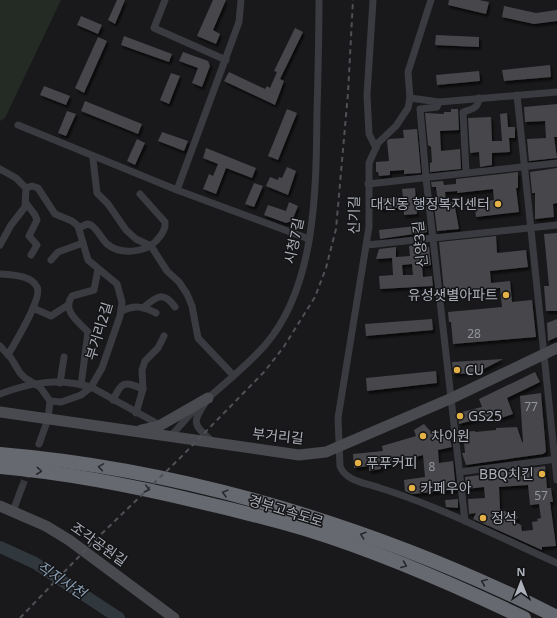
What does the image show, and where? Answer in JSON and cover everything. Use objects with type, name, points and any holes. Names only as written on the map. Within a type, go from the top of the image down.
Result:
[{"type":"highway","name":"경부고속도로","points":[[0,454],[70,462],[139,473],[176,481],[283,509],[394,546],[501,589],[557,617]]},
{"type":"highway","name":"경부고속도로","points":[[0,468],[74,475],[127,485],[306,530],[370,552],[425,574],[524,618]]},
{"type":"street","points":[[165,0],[154,28],[226,60]]},
{"type":"street","points":[[177,190],[239,22],[241,0]]},
{"type":"street","name":"시청7길","points":[[170,437],[188,416],[266,344],[292,301],[304,265],[314,210],[317,151],[319,0]]},
{"type":"street","points":[[373,0],[367,95],[369,134],[376,148]]},
{"type":"street","name":"신기길","points":[[431,0],[408,72],[410,98],[403,116],[396,126],[378,143],[369,163],[369,227],[367,245],[338,418],[340,466],[342,473],[349,478],[395,492],[465,521],[557,563]]},
{"type":"street","points":[[410,98],[439,102],[557,92]]},
{"type":"street","points":[[517,95],[557,480]]},
{"type":"street","points":[[466,173],[463,112],[475,108],[478,105],[479,98]]},
{"type":"street","name":"신양3길","points":[[439,102],[437,107],[420,109],[426,178],[465,521]]},
{"type":"street","points":[[18,125],[177,190],[309,239]]},
{"type":"street","points":[[93,159],[96,188],[99,197],[108,204],[126,230],[136,239],[151,246],[167,271],[179,282],[187,294],[192,306],[198,338],[233,375]]},
{"type":"street","points":[[368,184],[557,163]]},
{"type":"street","points":[[0,169],[16,178],[26,188],[25,207],[11,225],[0,245]]},
{"type":"street","points":[[26,188],[32,186],[38,188],[55,214],[72,221],[79,228],[87,224],[91,225],[107,244],[118,250],[135,251],[151,246],[161,235],[166,225],[140,194]]},
{"type":"street","points":[[26,203],[37,220],[29,234],[30,238],[37,245],[31,255]]},
{"type":"street","points":[[367,245],[557,225]]},
{"type":"street","name":"부거리2길","points":[[50,401],[61,402],[81,395],[91,387],[102,368],[122,311],[122,302],[117,284],[88,260],[79,228]]},
{"type":"street","points":[[51,260],[58,252],[83,243]]},
{"type":"street","points":[[33,308],[50,316],[68,305],[72,296],[94,290],[98,269]]},
{"type":"street","points":[[0,274],[21,276],[31,280],[37,287],[38,297],[8,355]]},
{"type":"street","points":[[143,308],[152,299],[161,296],[166,298],[175,307]]},
{"type":"street","points":[[68,305],[75,320],[88,332],[81,385]]},
{"type":"street","points":[[122,311],[133,306],[143,308],[156,314]]},
{"type":"street","points":[[136,413],[143,389],[142,370],[145,361],[158,348],[164,336]]},
{"type":"street","points":[[0,346],[20,372],[46,392],[50,401],[51,407],[48,419],[39,444]]},
{"type":"street","name":"부거리길","points":[[0,412],[299,455],[326,452],[452,398],[557,348]]},
{"type":"street","points":[[60,383],[64,357]]},
{"type":"street","points":[[0,394],[33,383],[81,385],[91,387],[161,426]]},
{"type":"street","points":[[113,400],[118,389],[125,383],[129,383],[143,389]]},
{"type":"street","points":[[124,430],[147,429],[161,426],[208,398]]},
{"type":"street","points":[[208,398],[195,422],[196,427],[213,443]]},
{"type":"street","points":[[460,472],[556,459]]},
{"type":"street","points":[[13,511],[22,487]]},
{"type":"street","name":"조각공원길","points":[[0,506],[46,526],[69,540],[174,618]]},
{"type":"shaded area","points":[[0,0],[61,0],[5,118],[0,121]]},
{"type":"building","points":[[117,0],[125,0],[115,24],[108,20]]},
{"type":"building","points":[[213,0],[226,0],[213,30],[220,34],[216,44],[197,36]]},
{"type":"building","points":[[449,0],[479,0],[489,2],[486,14],[448,5]]},
{"type":"building","points":[[504,6],[536,13],[557,10],[557,21],[534,24],[502,17]]},
{"type":"building","points":[[81,16],[102,25],[98,34],[77,25]]},
{"type":"building","points":[[295,28],[303,32],[280,79],[284,81],[275,105],[224,81],[229,72],[265,89],[267,86],[270,88],[277,72],[274,71]]},
{"type":"building","points":[[436,35],[479,37],[479,47],[435,45]]},
{"type":"building","points":[[124,36],[172,54],[169,62],[121,45]]},
{"type":"building","points":[[98,37],[107,41],[84,93],[75,88]]},
{"type":"building","points":[[183,52],[208,61],[210,66],[202,87],[192,83],[198,68],[179,61]]},
{"type":"building","points":[[550,65],[551,77],[504,81],[502,70]]},
{"type":"building","points":[[479,71],[480,81],[437,85],[436,75]]},
{"type":"building","points":[[171,73],[180,76],[169,104],[160,100]]},
{"type":"building","points":[[44,86],[70,96],[66,105],[40,95]]},
{"type":"building","points":[[85,101],[142,124],[138,134],[81,111]]},
{"type":"building","points":[[557,104],[557,137],[554,137],[557,158],[529,161],[527,139],[546,138],[545,121],[525,122],[524,107]]},
{"type":"building","points":[[287,109],[297,113],[278,160],[268,156]]},
{"type":"building","points":[[451,109],[458,109],[459,130],[440,131],[441,151],[460,149],[461,169],[430,172],[430,163],[432,162],[431,147],[428,145],[425,113],[444,114],[444,112],[451,112]]},
{"type":"building","points":[[67,111],[76,114],[66,136],[58,133]]},
{"type":"building","points":[[507,113],[508,127],[515,127],[515,138],[509,138],[510,152],[492,153],[492,165],[480,167],[479,152],[470,153],[468,118],[491,117],[492,141],[502,141],[500,114]]},
{"type":"building","points":[[417,129],[421,173],[404,174],[404,170],[390,171],[390,175],[379,176],[378,172],[376,172],[376,162],[389,161],[387,141],[389,139],[404,138],[403,130]]},
{"type":"building","points":[[162,132],[188,141],[184,151],[158,141]]},
{"type":"building","points":[[137,139],[145,143],[135,165],[127,161]]},
{"type":"building","points":[[206,148],[256,168],[252,178],[226,168],[216,194],[203,189],[209,174],[213,176],[218,164],[203,158]]},
{"type":"building","points":[[287,167],[296,171],[288,195],[266,186],[270,177],[278,180],[279,177],[282,178]]},
{"type":"building","points":[[557,168],[557,203],[553,204],[554,217],[535,219],[535,193],[532,193],[530,172]]},
{"type":"building","points":[[518,172],[518,188],[516,188],[519,212],[476,217],[475,208],[479,207],[478,202],[494,200],[493,189],[457,193],[457,191],[445,192],[446,203],[454,202],[459,229],[437,231],[434,205],[438,204],[436,187],[432,187],[431,182],[443,181],[444,185],[456,184],[456,179]]},
{"type":"building","points":[[254,183],[263,186],[254,207],[245,204]]},
{"type":"building","points":[[415,188],[417,214],[404,215],[404,207],[380,209],[379,199],[403,197],[402,189]]},
{"type":"building","points":[[289,202],[298,206],[292,221],[286,223],[264,215],[268,205],[286,211]]},
{"type":"building","points":[[426,225],[427,232],[380,239],[379,230]]},
{"type":"building","points":[[557,233],[557,311],[546,311],[544,286],[549,286],[544,234]]},
{"type":"building","points":[[496,236],[497,253],[526,250],[528,267],[490,271],[491,283],[510,281],[512,302],[532,300],[536,337],[453,344],[451,322],[449,322],[448,312],[502,307],[500,288],[444,291],[439,242]]},
{"type":"building","points":[[423,244],[424,248],[429,247],[431,265],[422,266],[423,277],[432,276],[433,286],[380,289],[379,276],[393,275],[392,258],[376,259],[379,249],[396,247],[396,257],[410,256],[409,246]],"holes":[[[412,264],[413,275],[403,275],[402,265]]]},
{"type":"building","points":[[432,319],[433,330],[366,336],[365,324]]},
{"type":"building","points":[[557,319],[557,337],[548,341],[547,323]]},
{"type":"building","points":[[503,359],[476,373],[453,374],[452,362]]},
{"type":"building","points":[[436,371],[437,383],[367,391],[366,378]]},
{"type":"building","points":[[535,372],[540,382],[507,398],[513,414],[498,419],[497,414],[459,424],[458,413],[482,407],[479,399]]},
{"type":"building","points":[[541,393],[546,452],[543,454],[466,465],[462,453],[465,453],[463,432],[517,427],[523,442],[520,396]]},
{"type":"building","points":[[424,424],[435,436],[449,436],[452,447],[438,450],[439,463],[453,461],[456,490],[412,494],[405,491],[404,480],[425,477],[423,455],[381,467],[381,469],[369,471],[369,466],[354,468],[353,454],[383,451],[382,446],[416,436],[414,430]]},
{"type":"building","points":[[545,466],[547,488],[551,488],[553,502],[550,502],[556,546],[542,547],[542,550],[473,519],[476,513],[469,514],[468,499],[485,498],[484,487],[466,489],[465,477]],"holes":[[[528,485],[530,505],[539,504],[541,518],[537,519],[538,521],[532,522],[533,530],[522,531],[521,525],[515,522],[518,517],[500,509],[499,487]]]},
{"type":"building","points":[[458,499],[458,508],[446,507],[445,500]]},
{"type":"waterway","name":"직지사천","points":[[0,547],[35,563],[119,618]]},
{"type":"tunnel","points":[[22,487],[29,469]]},
{"type":"railway","points":[[20,618],[92,543],[180,458],[264,372],[283,348],[315,297],[326,268],[336,229],[348,93],[353,0]]},
{"type":"place","name":"대신동 행정복지센터","points":[[498,204]]},
{"type":"place","name":"유성샛별아파트","points":[[506,295]]},
{"type":"place","name":"CU","points":[[457,370]]},
{"type":"place","name":"GS25","points":[[460,416]]},
{"type":"place","name":"차이원","points":[[423,436]]},
{"type":"place","name":"푸푸커피","points":[[358,463]]},
{"type":"place","name":"BBQ치킨","points":[[542,474]]},
{"type":"place","name":"카페우아","points":[[412,488]]},
{"type":"place","name":"정석","points":[[483,518]]}]
